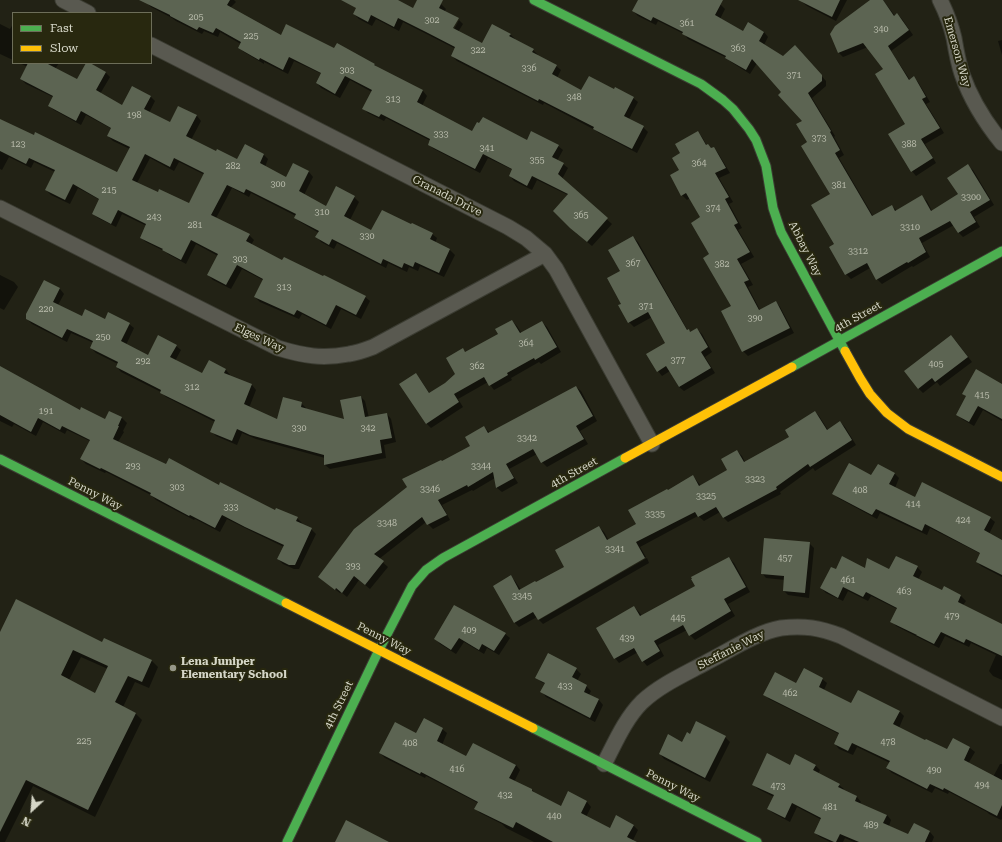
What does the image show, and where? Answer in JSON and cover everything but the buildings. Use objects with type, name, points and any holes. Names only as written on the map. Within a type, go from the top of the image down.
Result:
[{"type":"street","points":[[63,0],[86,12]]},
{"type":"street","name":"Abbay Way","points":[[534,0],[701,84],[731,106],[747,125],[759,145],[767,167],[773,208],[781,232],[870,394],[887,413],[908,429],[1002,477]]},
{"type":"street","name":"Emerson Way","points":[[940,0],[945,10],[953,35],[962,73],[972,98],[986,122],[1002,143]]},
{"type":"street","name":"Granada Drive","points":[[152,46],[508,227],[526,238],[545,254],[556,269],[652,444]]},
{"type":"street","name":"Elges Way","points":[[0,208],[278,348],[300,355],[326,357],[351,354],[373,347],[545,254]]},
{"type":"street","name":"4th Street","points":[[287,842],[379,650],[412,586],[426,570],[443,558],[1002,251]]},
{"type":"street","name":"Penny Way","points":[[0,459],[757,842]]},
{"type":"street","name":"Steffanie Way","points":[[604,764],[628,720],[642,702],[661,687],[759,634],[780,628],[802,626],[822,629],[841,636],[1002,718]]},
{"type":"traffic: fast","points":[[534,0],[701,84],[733,109],[756,140],[766,166],[773,208],[781,232],[845,351]]},
{"type":"traffic: fast","points":[[792,367],[1002,251]]},
{"type":"traffic: fast","points":[[287,842],[379,650],[412,586],[426,570],[443,558],[625,458]]},
{"type":"traffic: fast","points":[[0,459],[286,603]]},
{"type":"traffic: fast","points":[[533,728],[757,842]]},
{"type":"traffic: slow","points":[[845,351],[870,394],[887,413],[908,429],[1002,477]]},
{"type":"traffic: slow","points":[[625,458],[792,367]]},
{"type":"traffic: slow","points":[[286,603],[533,728]]},
{"type":"place","name":"Lena Juniper Elementary School","points":[[173,668]]}]
